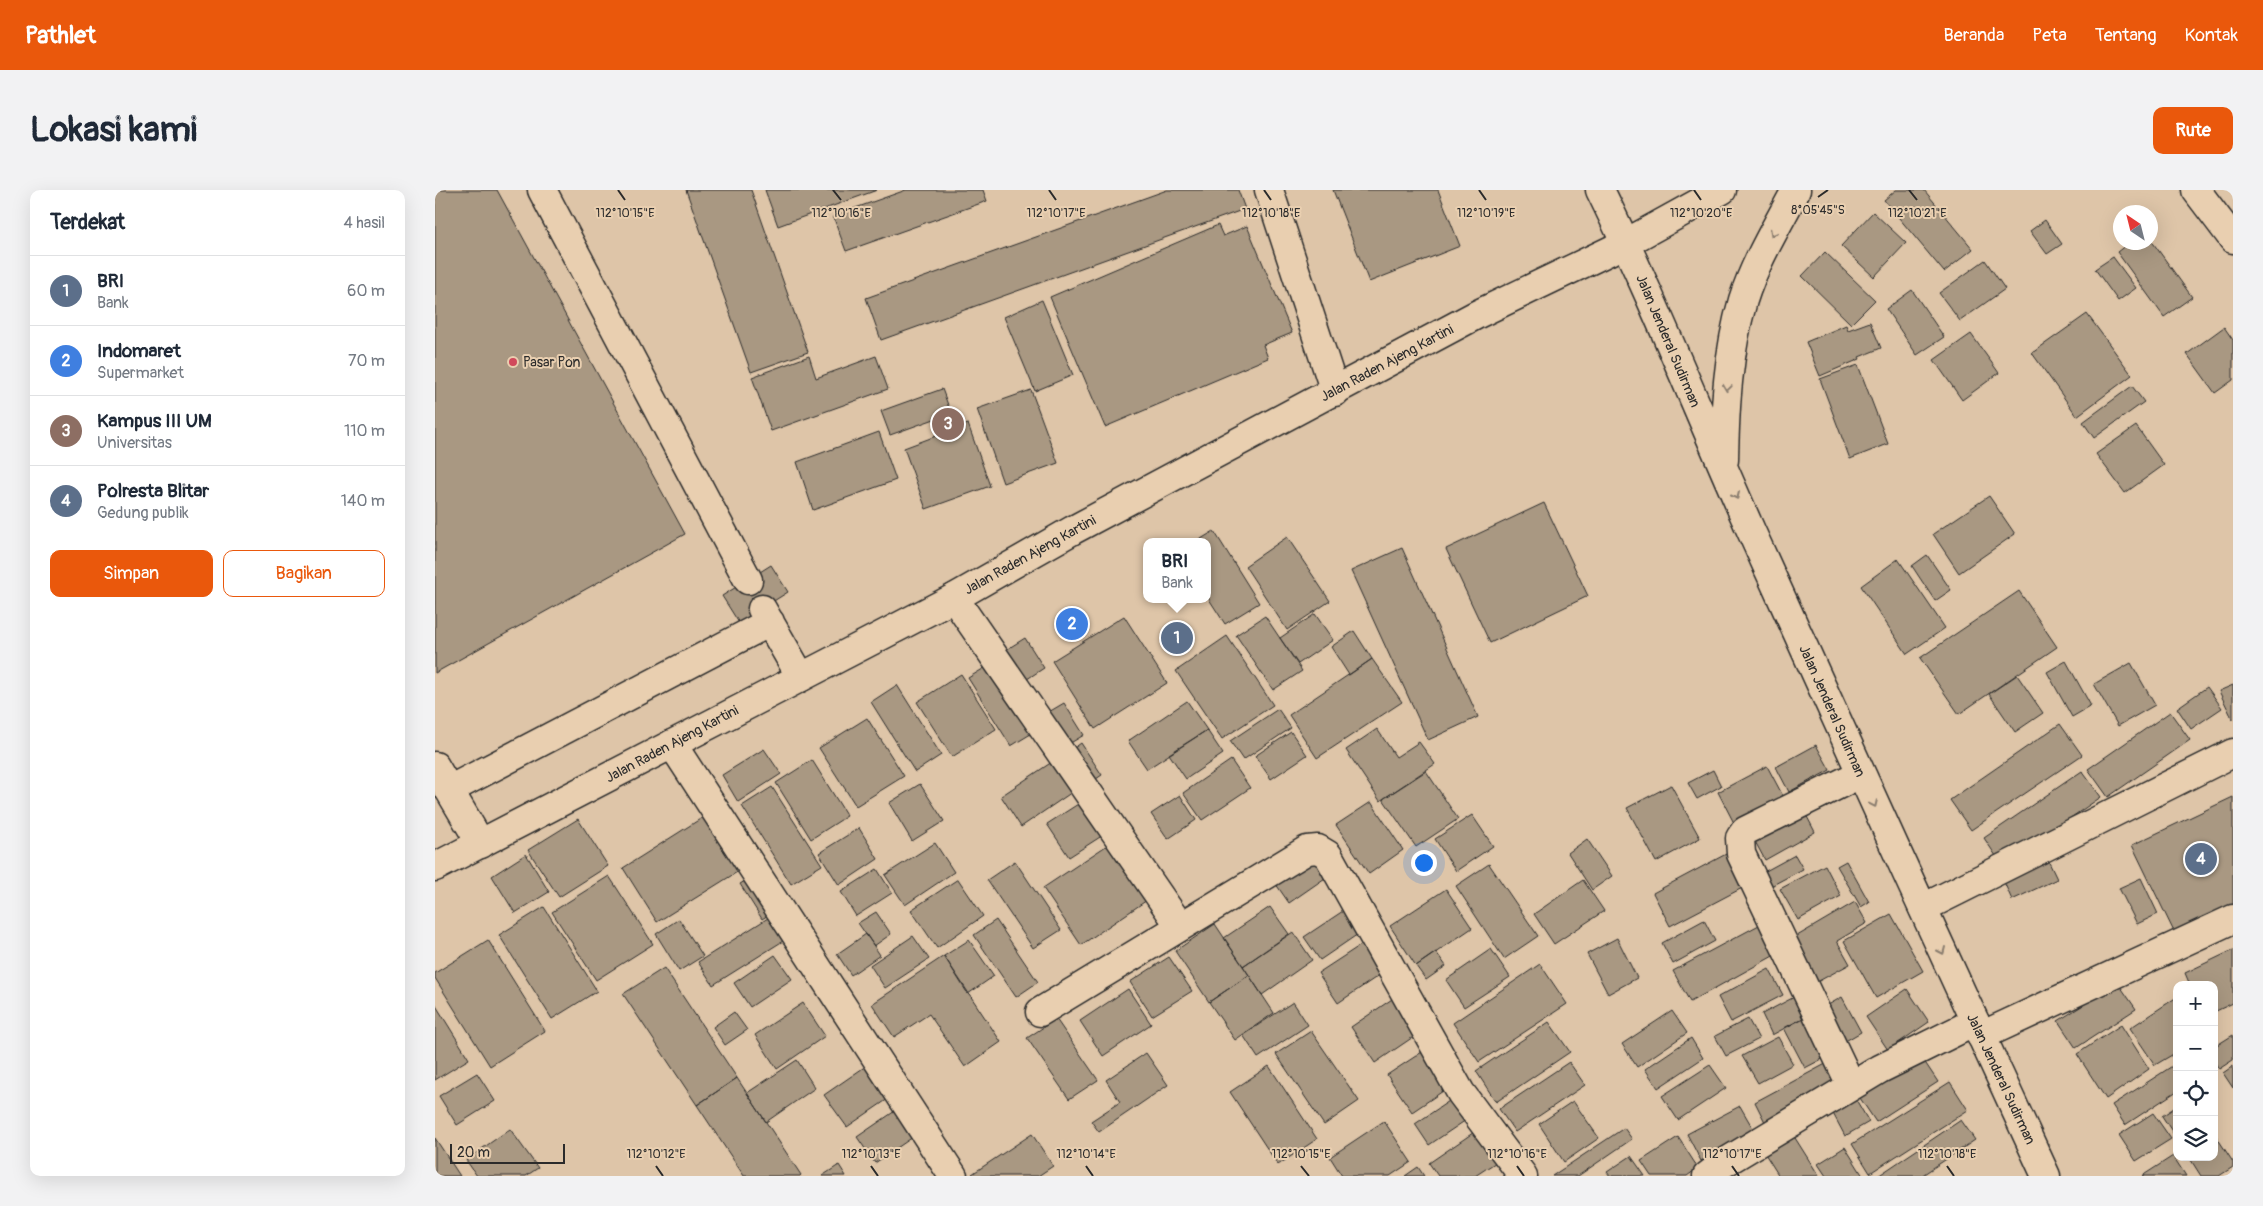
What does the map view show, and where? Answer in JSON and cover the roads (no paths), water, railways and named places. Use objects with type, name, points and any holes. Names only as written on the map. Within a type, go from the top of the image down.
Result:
[{"type":"main road","points":[[542,190],[748,580]]},
{"type":"main road","points":[[1269,190],[1335,392]]},
{"type":"main road","name":"Jalan Jenderal Sudirman","points":[[1600,190],[1626,243],[1723,469],[1860,774],[2046,1176]]},
{"type":"main road","name":"Jalan Raden Ajeng Kartini","points":[[435,867],[954,598],[1073,530],[1335,392],[1478,314],[1626,243],[1722,190]]},
{"type":"main road","points":[[1723,469],[1726,399],[1731,355],[1743,300],[1758,262],[1796,190]]},
{"type":"main road","points":[[2196,190],[2233,240]]},
{"type":"main road","points":[[954,598],[1180,926]]},
{"type":"main road","points":[[449,790],[766,615],[801,677]]},
{"type":"main road","points":[[672,744],[953,1176]]},
{"type":"main road","points":[[1923,908],[2233,753]]},
{"type":"main road","points":[[435,766],[481,844]]},
{"type":"main road","points":[[1851,1085],[1741,854],[1740,838],[1745,831],[1860,774]]},
{"type":"main road","points":[[1040,1012],[1307,850],[1318,849],[1328,855],[1461,1093],[1523,1176]]},
{"type":"main road","points":[[1707,1176],[1724,1163],[1851,1085],[2233,919]]},
{"type":"place","name":"Pasar Pon","points":[[513,362]]},
{"type":"place","name":"Kampus III UM","points":[[948,424]]},
{"type":"place","name":"Indomaret","points":[[1072,624]]},
{"type":"place","name":"BRI","points":[[1177,638]]},
{"type":"place","name":"Polresta Blitar","points":[[2201,859]]}]
